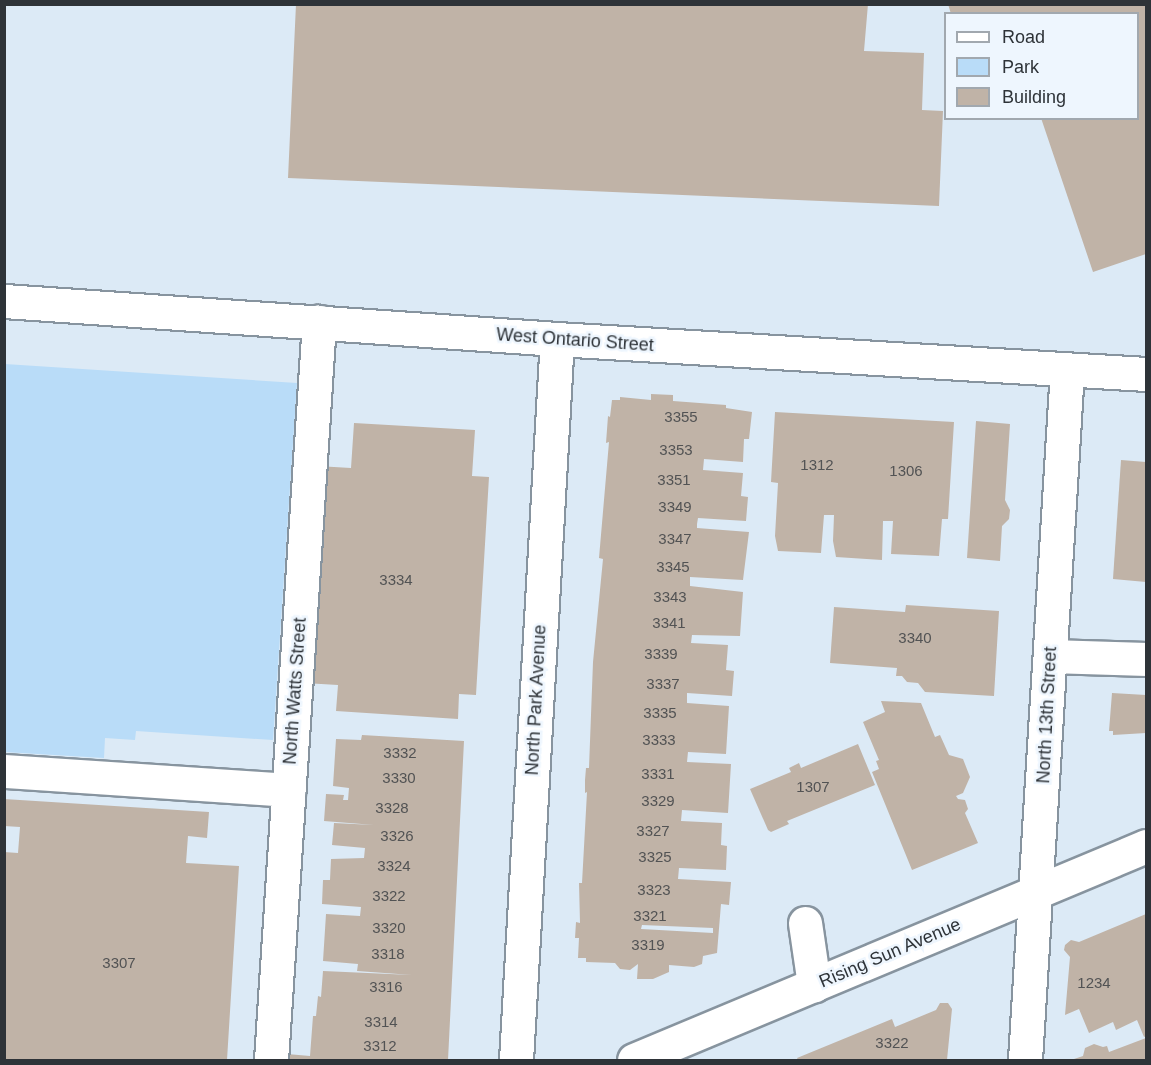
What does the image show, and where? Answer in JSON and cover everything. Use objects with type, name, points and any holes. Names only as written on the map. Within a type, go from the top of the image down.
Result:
[{"type":"street","name":"West Ontario Street","points":[[4,301],[557,339],[1146,374]]},
{"type":"street","name":"North Watts Street","points":[[271,1060],[319,322]]},
{"type":"street","name":"North Park Avenue","points":[[516,1060],[557,339]]},
{"type":"street","name":"North 13th Street","points":[[1025,1060],[1037,892],[1066,369]]},
{"type":"street","points":[[1050,656],[1146,659]]},
{"type":"street","points":[[4,771],[288,790]]},
{"type":"street","name":"Rising Sun Avenue","points":[[634,1060],[1146,846]]},
{"type":"street","points":[[805,923],[814,985]]},
{"type":"green space","points":[[5,364],[297,383],[273,740],[136,731],[135,740],[105,738],[104,758],[5,752]]},
{"type":"building","points":[[296,4],[868,4],[864,51],[924,53],[922,110],[943,111],[939,206],[288,178]]},
{"type":"building","points":[[948,4],[1146,4],[1146,254],[1093,272],[1042,120],[1139,120],[1139,12],[950,12]]},
{"type":"building","points":[[651,394],[673,395],[673,401],[726,405],[726,408],[752,412],[749,439],[744,439],[743,462],[704,459],[703,470],[743,473],[741,496],[748,497],[746,521],[698,518],[697,524],[697,528],[749,532],[743,580],[690,577],[690,586],[743,592],[740,636],[692,635],[691,643],[728,645],[726,670],[734,671],[732,696],[687,693],[687,703],[729,706],[726,754],[688,752],[687,762],[731,764],[728,813],[682,810],[681,821],[722,823],[721,845],[727,846],[726,870],[679,868],[678,879],[731,882],[729,905],[721,904],[717,953],[703,956],[702,964],[694,967],[669,965],[669,972],[653,979],[637,979],[638,964],[630,970],[620,969],[615,963],[586,962],[586,958],[578,958],[579,938],[575,938],[576,922],[580,923],[579,883],[582,883],[587,792],[585,793],[585,780],[586,768],[589,768],[593,662],[603,559],[599,558],[609,442],[606,443],[608,416],[610,417],[612,400],[620,400],[620,397],[651,400]],"holes":[[[642,925],[713,928],[713,933],[641,929]]]},
{"type":"building","points":[[775,412],[954,422],[948,519],[942,519],[939,556],[891,554],[893,521],[883,521],[882,560],[836,557],[833,541],[834,515],[824,515],[821,553],[778,551],[775,536],[778,483],[771,482]]},
{"type":"building","points":[[976,421],[1010,424],[1005,500],[1010,510],[1009,519],[1002,526],[1000,561],[967,558]]},
{"type":"building","points":[[354,423],[475,430],[472,476],[489,477],[476,695],[459,694],[458,719],[336,711],[338,685],[304,683],[317,466],[351,468]]},
{"type":"building","points":[[1121,460],[1146,462],[1146,582],[1113,579]]},
{"type":"building","points":[[906,605],[999,611],[994,696],[925,692],[918,683],[907,682],[902,676],[896,676],[897,668],[830,663],[834,607],[905,612]]},
{"type":"building","points":[[1112,693],[1146,695],[1146,733],[1113,735],[1113,731],[1109,731]]},
{"type":"building","points":[[881,701],[921,703],[935,737],[940,735],[949,755],[963,759],[970,777],[963,793],[956,796],[958,799],[965,800],[968,809],[965,813],[978,843],[912,870],[872,772],[879,769],[876,761],[879,760],[863,722],[885,712]]},
{"type":"building","points":[[362,735],[464,741],[448,1060],[287,1060],[287,1054],[310,1056],[313,1016],[316,1016],[318,996],[321,997],[323,971],[412,975],[357,971],[358,964],[323,961],[326,914],[360,916],[361,907],[322,904],[323,880],[330,880],[331,859],[364,858],[365,848],[332,845],[334,823],[374,825],[324,821],[326,794],[344,795],[343,800],[348,800],[349,788],[333,786],[336,739],[361,740]]},
{"type":"building","points":[[858,744],[875,785],[787,821],[789,824],[771,832],[768,830],[750,789],[791,772],[789,768],[799,763],[801,768]]},
{"type":"building","points":[[4,799],[209,812],[207,838],[188,836],[186,863],[239,866],[227,1060],[4,1060],[4,852],[18,853],[20,827],[4,826]]},
{"type":"building","points":[[1146,914],[1146,1036],[1144,1037],[1137,1020],[1116,1030],[1113,1022],[1089,1033],[1079,1009],[1065,1015],[1070,957],[1064,950],[1065,945],[1071,940],[1079,942]]},
{"type":"building","points":[[940,1003],[948,1003],[952,1009],[947,1060],[798,1060],[797,1058],[892,1019],[895,1027],[936,1010]]},
{"type":"building","points":[[1146,1038],[1146,1060],[1071,1060],[1083,1056],[1085,1048],[1094,1044],[1107,1046],[1109,1052]]}]
